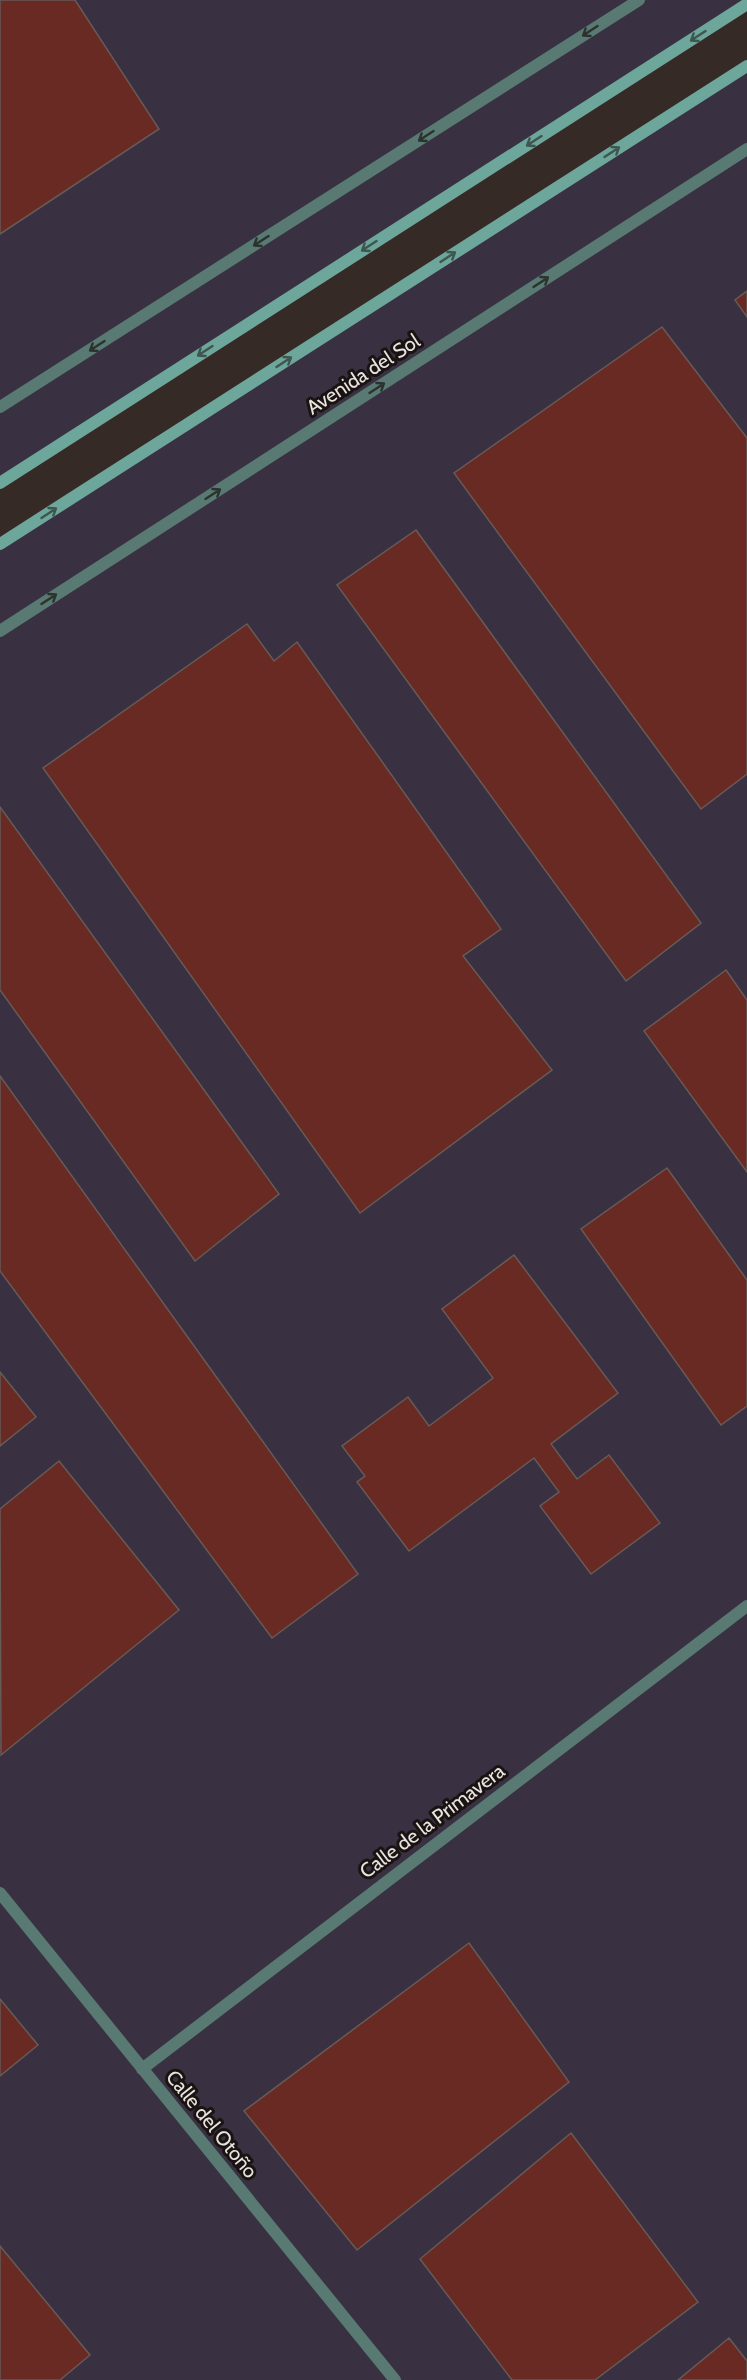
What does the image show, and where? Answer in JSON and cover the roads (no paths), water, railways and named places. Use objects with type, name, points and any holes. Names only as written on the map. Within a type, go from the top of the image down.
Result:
[{"type":"main road","points":[[0,483],[747,4]]},
{"type":"main road","points":[[0,544],[747,66]]},
{"type":"street","points":[[0,407],[639,0]]},
{"type":"street","name":"Avenida del Sol","points":[[0,631],[747,149]]},
{"type":"street","name":"Calle de la Primavera","points":[[142,2069],[203,2020],[747,1606]]},
{"type":"street","name":"Calle del Otoño","points":[[0,1893],[395,2380]]}]
